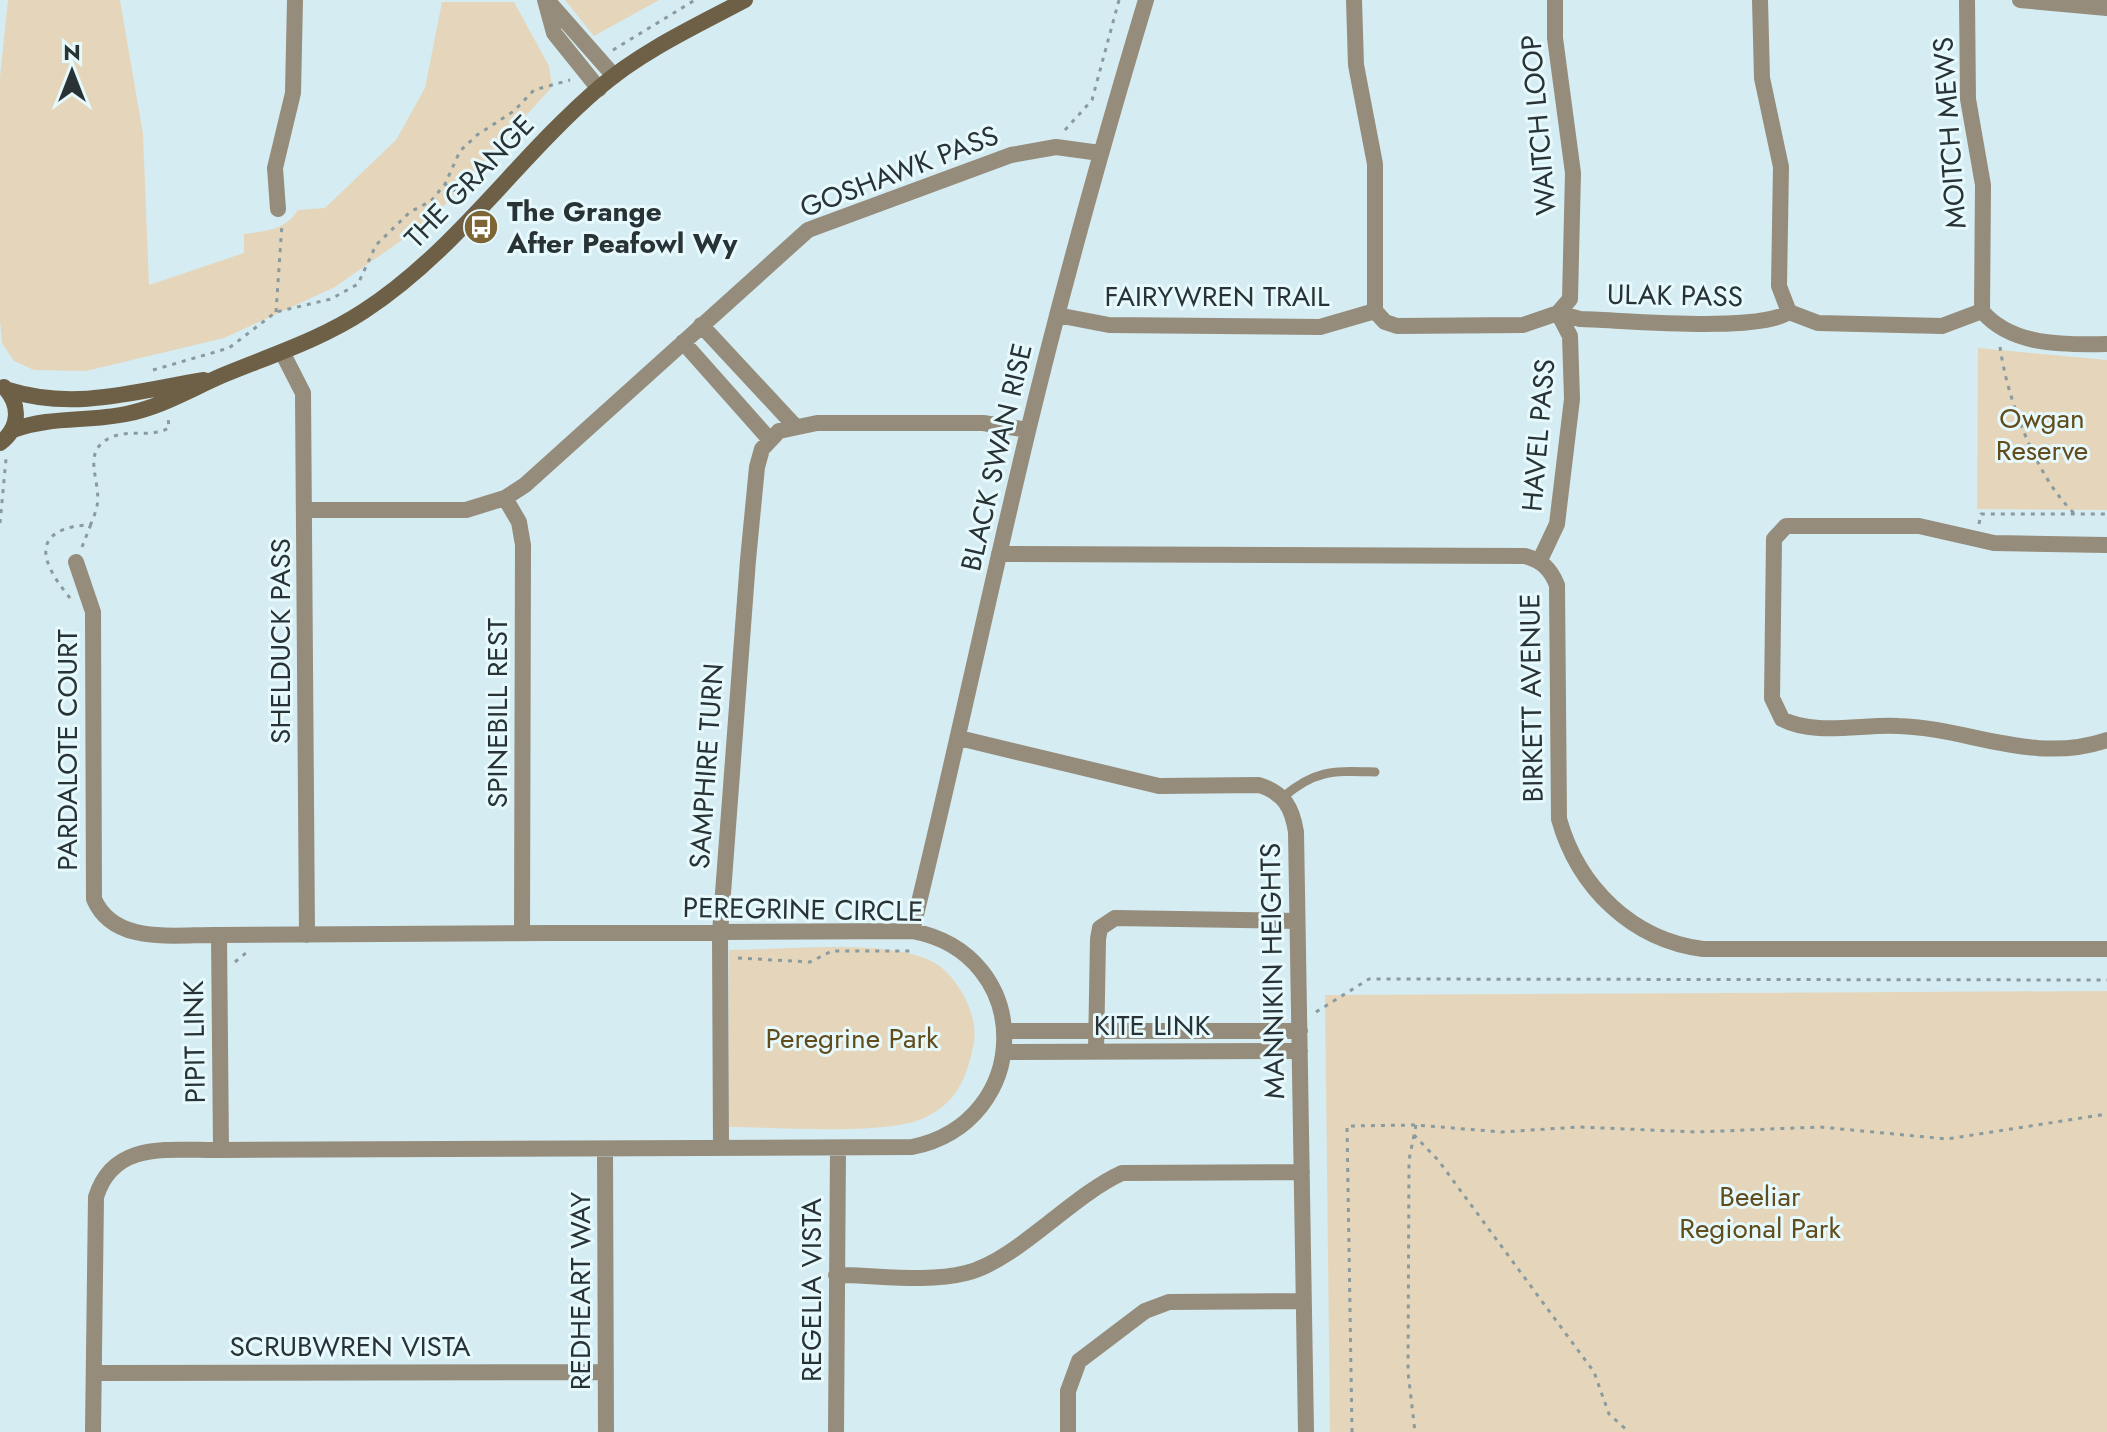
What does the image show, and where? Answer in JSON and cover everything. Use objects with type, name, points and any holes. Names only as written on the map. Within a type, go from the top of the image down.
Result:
[{"type":"street","points":[[278,209],[275,168],[293,93],[295,0]]},
{"type":"street","points":[[546,0],[614,76]]},
{"type":"street","points":[[546,0],[554,33],[599,89]]},
{"type":"street","name":"THE GRANGE","points":[[3,449],[47,419],[124,415],[191,392],[361,313],[392,292],[455,237],[524,159],[614,76],[745,0]]},
{"type":"street","name":"BLACK SWAN RISE","points":[[912,931],[1028,430],[1100,153],[1146,0]]},
{"type":"street","points":[[1354,0],[1356,65],[1373,145],[1375,311],[1390,325],[1411,328],[1523,325],[1558,313]]},
{"type":"street","name":"WAITCH LOOP","points":[[1555,0],[1555,38],[1573,173],[1572,289],[1565,307],[1558,313]]},
{"type":"street","points":[[1760,0],[1762,78],[1781,167],[1779,286],[1789,312],[1818,323],[1942,326],[1982,311],[2006,333],[2071,344],[2107,344]]},
{"type":"street","name":"MOITCH MEWS","points":[[1967,0],[1968,99],[1983,185],[1982,311]]},
{"type":"street","points":[[2020,0],[2107,8]]},
{"type":"street","name":"GOSHAWK PASS","points":[[305,510],[466,510],[505,498],[525,485],[795,239],[821,223],[1011,155],[1056,147],[1100,153]]},
{"type":"street","name":"FAIRYWREN TRAIL","points":[[1057,315],[1109,325],[1320,327],[1375,311]]},
{"type":"street","name":"ULAK PASS","points":[[1558,313],[1580,319],[1747,323],[1779,319],[1789,312]]},
{"type":"street","name":"HAVEL PASS","points":[[1540,560],[1557,524],[1572,399],[1570,336],[1558,313]]},
{"type":"street","points":[[701,325],[794,425]]},
{"type":"street","points":[[683,342],[770,440],[794,425],[983,423],[1028,430]]},
{"type":"street","name":"SHELDUCK PASS","points":[[282,352],[303,393],[307,935]]},
{"type":"street","name":"THE GRANGE","points":[[2,383],[50,400],[81,401],[217,378]]},
{"type":"street","points":[[2,383],[17,410],[3,449]]},
{"type":"street","name":"SAMPHIRE TURN","points":[[721,1148],[720,933],[757,467],[762,449],[770,440]]},
{"type":"street","name":"SPINEBILL REST","points":[[505,498],[519,522],[523,545],[522,932]]},
{"type":"street","points":[[2107,545],[2010,545],[1919,526],[1793,525],[1781,529],[1774,539],[1772,698],[1782,719],[1804,727],[1916,727],[2000,746],[2081,747],[2107,740]]},
{"type":"street","name":"BIRKETT AVENUE","points":[[999,554],[1525,556],[1540,560],[1552,572],[1557,585],[1559,819],[1570,852],[1584,877],[1627,919],[1677,945],[1703,949],[2107,949]]},
{"type":"street","name":"PARDALOTE COURT","points":[[76,562],[93,612],[94,899],[99,911],[121,930]]},
{"type":"street","points":[[959,738],[1159,786],[1259,785],[1283,797]]},
{"type":"street","name":"MANNIKIN HEIGHTS","points":[[1283,797],[1289,804],[1296,832],[1306,1432]]},
{"type":"street","points":[[1096,1051],[1098,939],[1107,922],[1115,918],[1296,921]]},
{"type":"street","name":"PEREGRINE CIRCLE","points":[[93,1432],[96,1197],[109,1168],[122,1159],[170,1151],[221,1150],[912,1147],[945,1137],[972,1118],[995,1084],[1004,1052],[1005,1031],[997,996],[977,966],[949,943],[912,931],[219,935],[121,930]]},
{"type":"street","name":"PIPIT LINK","points":[[219,935],[221,1150]]},
{"type":"street","name":"KITE LINK","points":[[1005,1031],[1300,1031]]},
{"type":"street","name":"KITE LINK","points":[[1004,1052],[1300,1051]]},
{"type":"street","name":"REGELIA VISTA","points":[[836,1432],[838,1148]]},
{"type":"street","name":"REDHEART WAY","points":[[605,1149],[606,1432]]},
{"type":"street","points":[[836,1275],[967,1273],[996,1260],[1122,1173],[1302,1172]]},
{"type":"street","points":[[1068,1432],[1068,1391],[1079,1361],[1145,1311],[1169,1302],[1303,1301]]},
{"type":"street","name":"SCRUBWREN VISTA","points":[[94,1373],[606,1372]]},
{"type":"lane","points":[[1283,797],[1310,776],[1335,771],[1375,772]]},
{"type":"path","points":[[610,52],[695,0]]},
{"type":"path","points":[[143,373],[229,348],[276,312],[331,299],[358,284],[376,245],[410,212],[431,201],[445,184],[460,151],[477,135],[514,111],[534,90],[574,79]]},
{"type":"path","points":[[445,184],[468,200]]},
{"type":"path","points":[[276,312],[282,243],[278,209]]},
{"type":"path","points":[[2006,333],[2000,345],[2003,369],[2018,415],[2058,498],[2075,514]]},
{"type":"path","points":[[76,562],[98,505],[94,456],[100,445],[121,434],[160,433],[171,424],[167,414]]},
{"type":"path","points":[[0,523],[3,449]]},
{"type":"path","points":[[1976,540],[1981,514],[2107,514]]},
{"type":"path","points":[[74,603],[48,572],[46,552],[48,543],[62,531],[91,524]]},
{"type":"path","points":[[720,958],[810,962],[832,951],[927,951]]},
{"type":"path","points":[[219,961],[237,962],[247,952]]},
{"type":"path","points":[[1300,1013],[1321,1011],[1369,979],[2107,980]]},
{"type":"path","points":[[1352,1432],[1347,1126],[1416,1125],[1502,1132],[1578,1127],[1697,1132],[1820,1127],[1947,1139],[2107,1114]]},
{"type":"path","points":[[1415,1432],[1408,1372],[1409,1160],[1416,1125]]},
{"type":"path","points":[[1414,1135],[1438,1160],[1594,1372],[1609,1414],[1629,1432]]},
{"type":"green space","points":[[8,0],[120,0],[143,134],[149,285],[244,253],[244,234],[281,226],[298,210],[325,208],[396,140],[425,88],[442,2],[514,2],[549,66],[552,87],[432,219],[335,287],[224,338],[86,371],[34,370],[14,361],[2,343],[0,321],[0,77]]},
{"type":"green space","points":[[565,0],[659,0],[594,36]]},
{"type":"green space","name":"Owgan Reserve","points":[[1978,348],[2107,360],[2107,510],[1977,509]]},
{"type":"green space","name":"Peregrine Park","points":[[860,948],[909,954],[935,963],[959,988],[974,1023],[970,1059],[958,1089],[935,1112],[907,1124],[858,1129],[729,1127],[729,950]]},
{"type":"green space","name":"Beeliar Regional Park","points":[[2107,991],[2107,1432],[1330,1432],[1325,995]]},
{"type":"place","name":"The Grange After Peafowl Wy","points":[[481,227]]}]
